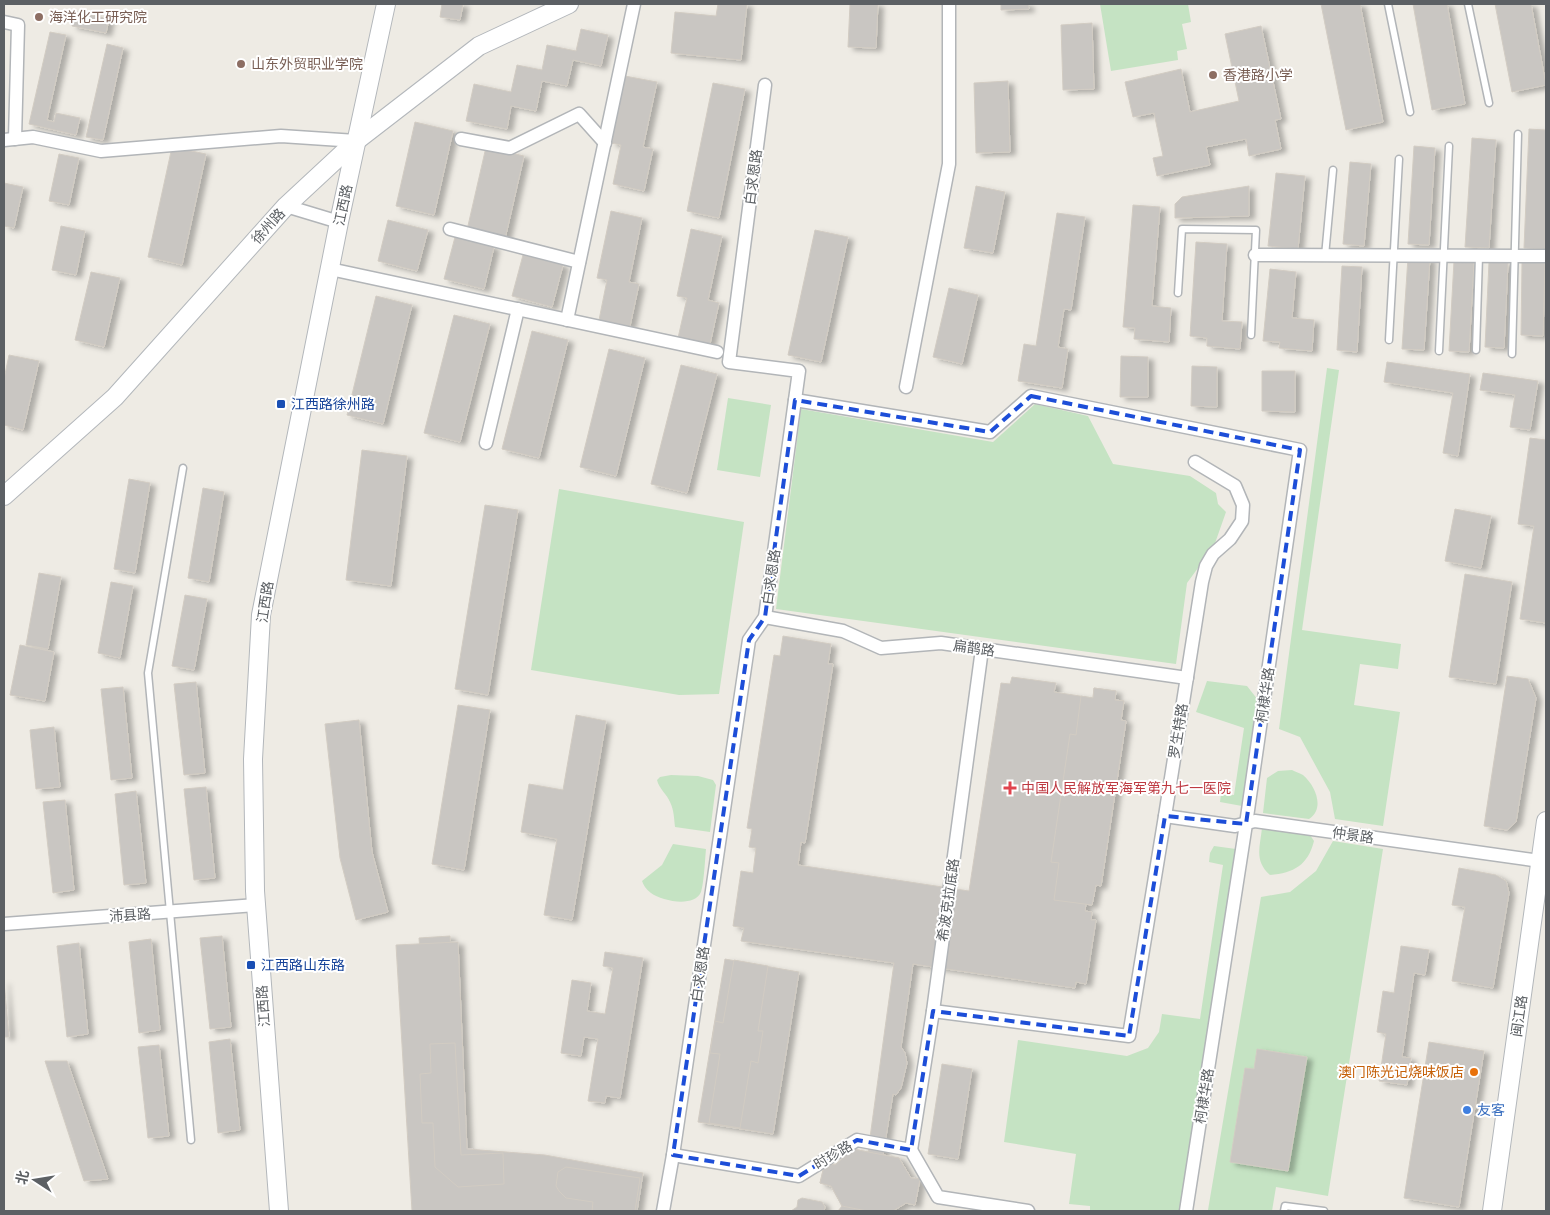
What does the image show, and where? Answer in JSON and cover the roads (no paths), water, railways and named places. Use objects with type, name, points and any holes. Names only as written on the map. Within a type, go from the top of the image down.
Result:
[{"type":"main road","name":"江西路","points":[[279,1211],[256,905],[253,760],[261,615],[339,222],[386,4]]},
{"type":"main road","name":"徐州路","points":[[4,496],[115,397],[286,206],[356,141],[479,46],[569,4]]},
{"type":"main road","name":"闽江路","points":[[1492,1211],[1543,861],[1546,821]]},
{"type":"street","points":[[567,320],[634,4]]},
{"type":"street","points":[[906,387],[949,164],[949,4]]},
{"type":"street","points":[[4,22],[18,25],[10,139],[33,137],[101,150],[281,136],[356,141]]},
{"type":"street","name":"白求恩路","points":[[663,1211],[673,1155],[749,640],[765,617],[799,371],[729,362],[765,85]]},
{"type":"street","points":[[461,139],[510,148],[580,114],[605,143]]},
{"type":"street","points":[[286,206],[339,222]]},
{"type":"street","points":[[450,229],[579,262]]},
{"type":"street","points":[[1255,255],[1546,256]]},
{"type":"street","points":[[330,269],[717,352]]},
{"type":"street","points":[[486,444],[518,309]]},
{"type":"street","name":"柯棣华路","points":[[795,400],[990,432],[1031,396],[1300,450],[1246,824],[1186,1211]]},
{"type":"street","name":"罗生特路","points":[[933,1011],[1129,1036],[1202,582],[1206,566],[1213,554],[1230,539],[1242,521],[1243,505],[1235,486],[1195,462]]},
{"type":"street","name":"扁鹊路","points":[[765,617],[843,631],[881,648],[940,643],[1186,678]]},
{"type":"street","name":"希波克拉底路","points":[[911,1150],[933,1011],[982,649]]},
{"type":"street","name":"仲景路","points":[[1165,816],[1235,826],[1255,821],[1543,861]]},
{"type":"street","name":"沛县路","points":[[4,924],[256,905]]},
{"type":"street","name":"时珍路","points":[[673,1155],[799,1176],[856,1140],[911,1150]]},
{"type":"street","points":[[911,1150],[938,1198],[992,1208],[1028,1211]]},
{"type":"lane","points":[[1388,4],[1410,112]]},
{"type":"lane","points":[[1468,4],[1489,102]]},
{"type":"lane","points":[[1512,354],[1518,134]]},
{"type":"lane","points":[[1439,351],[1449,146]]},
{"type":"lane","points":[[1388,340],[1399,159]]},
{"type":"lane","points":[[1325,256],[1333,170]]},
{"type":"lane","points":[[1178,293],[1182,229],[1256,230],[1251,335]]},
{"type":"lane","points":[[1476,350],[1479,256]]},
{"type":"lane","points":[[183,468],[148,673],[191,1140]]},
{"type":"lane","points":[[1284,1211],[1285,1206],[1324,1211]]},
{"type":"place","name":"海洋化工研究院","points":[[39,17]]},
{"type":"place","name":"山东外贸职业学院","points":[[241,64]]},
{"type":"place","name":"香港路小学","points":[[1213,75]]},
{"type":"place","name":"江西路徐州路","points":[[281,404]]},
{"type":"place","name":"中国人民解放军海军第九七一医院","points":[[1010,788]]},
{"type":"place","name":"江西路山东路","points":[[251,965]]},
{"type":"place","name":"澳门陈光记烧味饭店","points":[[1474,1072]]},
{"type":"place","name":"友客","points":[[1467,1110]]}]
